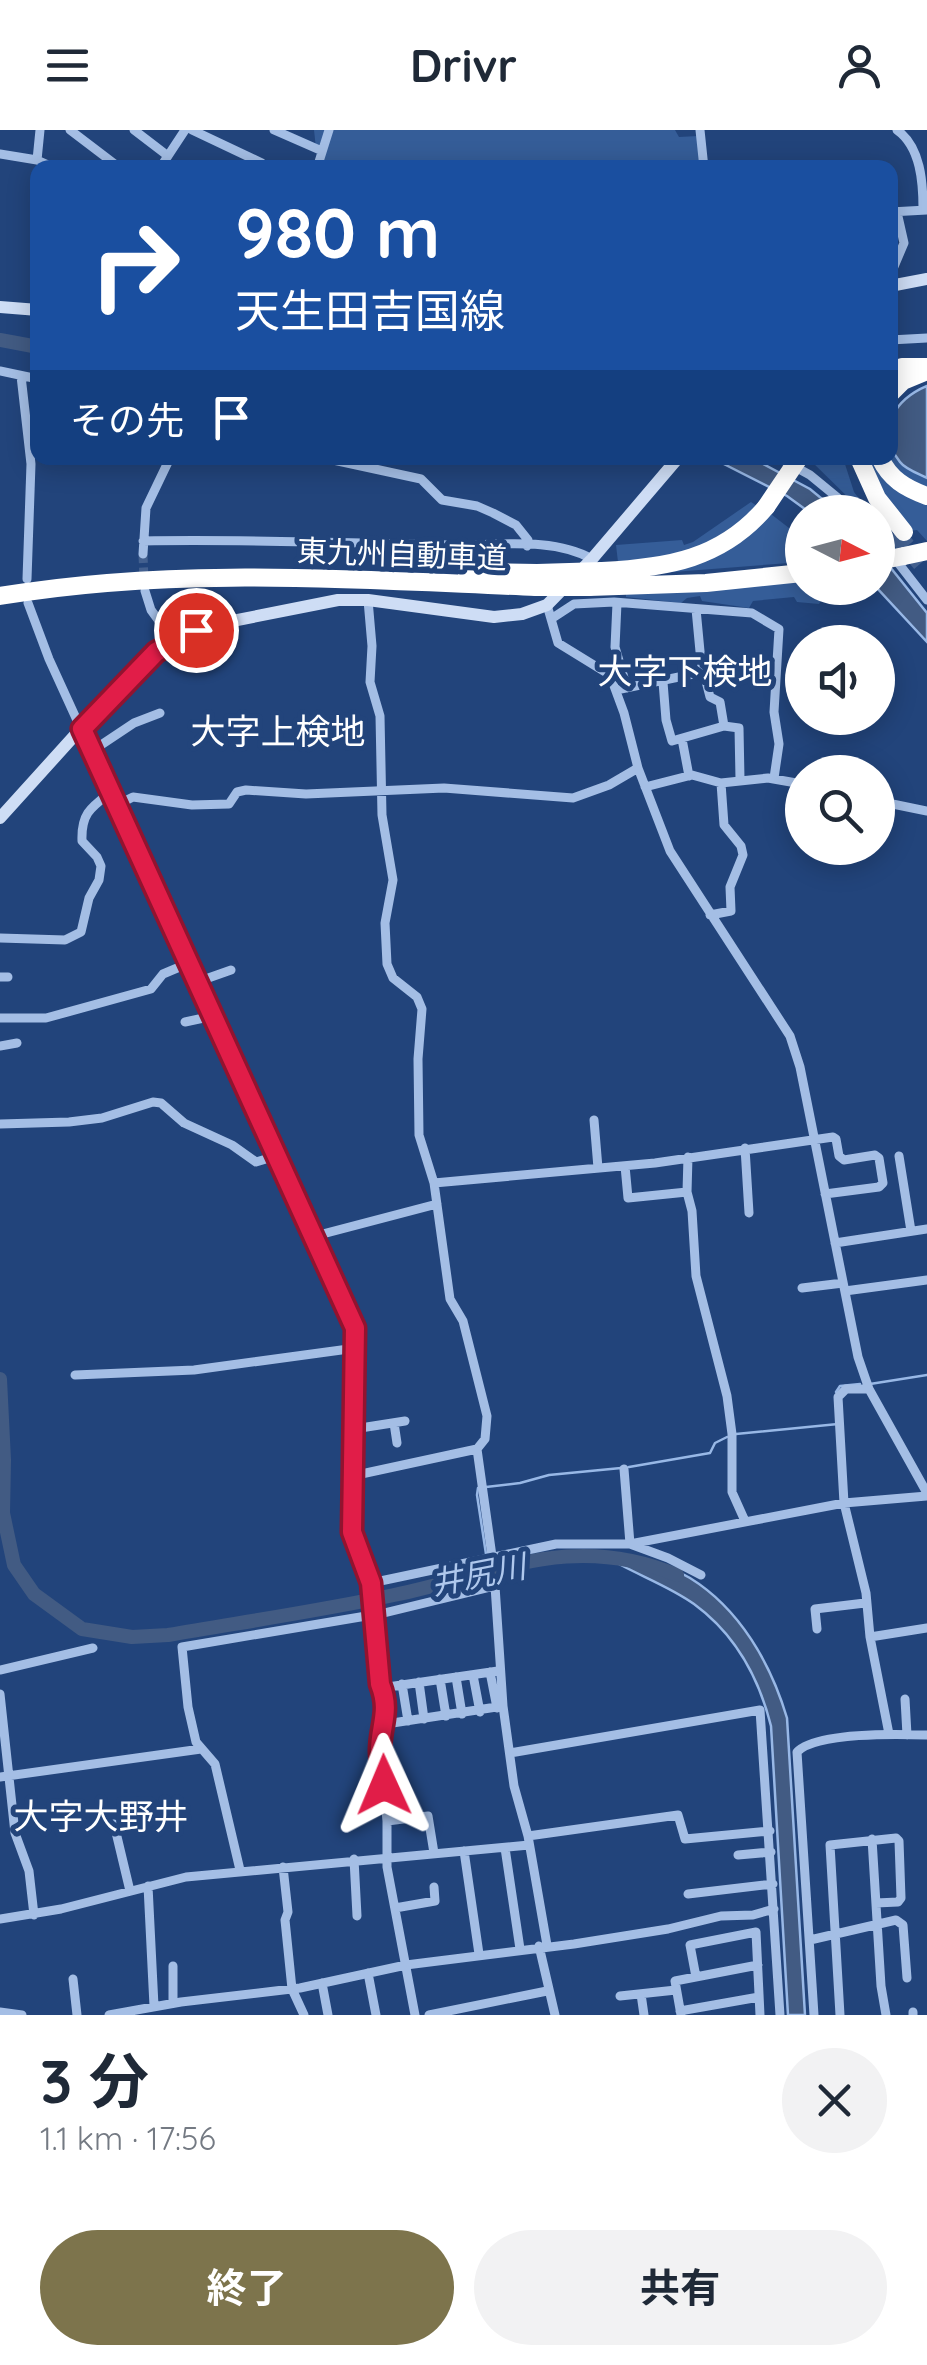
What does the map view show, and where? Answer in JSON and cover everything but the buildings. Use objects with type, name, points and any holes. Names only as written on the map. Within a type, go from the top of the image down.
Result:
[{"type":"highway","points":[[898,358],[927,356]]},
{"type":"highway","points":[[898,369],[927,369]]},
{"type":"highway","points":[[898,386],[927,369]]},
{"type":"highway","points":[[536,580],[597,565],[664,566],[699,557],[742,531],[766,507],[795,465]]},
{"type":"highway","points":[[852,465],[865,495]]},
{"type":"highway","points":[[862,465],[876,495]]},
{"type":"highway","points":[[884,465],[900,484],[927,496]]},
{"type":"highway","points":[[895,561],[920,560]]},
{"type":"highway","name":"東九州自動車道","points":[[0,596],[126,580],[536,580],[589,588],[706,583],[785,574]]},
{"type":"main road","points":[[898,284],[927,279]]},
{"type":"main road","points":[[0,307],[30,309]]},
{"type":"main road","points":[[0,818],[139,666],[173,640],[212,625],[302,604],[368,600],[494,617],[549,612],[597,565],[672,465]]},
{"type":"street","points":[[0,154],[36,160],[40,130]]},
{"type":"street","points":[[70,130],[109,160]]},
{"type":"street","points":[[134,130],[168,156]]},
{"type":"street","points":[[165,160],[189,130],[255,160]]},
{"type":"street","points":[[274,130],[322,151]]},
{"type":"street","points":[[319,160],[330,130]]},
{"type":"street","points":[[700,130],[703,160]]},
{"type":"street","points":[[897,130],[913,147],[925,210],[898,212]]},
{"type":"street","points":[[898,225],[904,244],[898,258]]},
{"type":"street","points":[[898,340],[927,338]]},
{"type":"street","points":[[0,371],[30,378]]},
{"type":"street","points":[[21,376],[30,455]]},
{"type":"street","points":[[27,579],[31,465]]},
{"type":"street","points":[[143,554],[148,502],[168,465]]},
{"type":"street","points":[[355,465],[422,480],[442,500],[477,506],[516,525],[528,546]]},
{"type":"street","points":[[792,465],[835,495]]},
{"type":"street","points":[[143,541],[242,539],[528,546],[576,550],[597,565]]},
{"type":"street","points":[[895,540],[927,600]]},
{"type":"street","points":[[145,591],[151,610],[173,640]]},
{"type":"street","points":[[368,600],[370,682],[380,716],[380,791],[392,880],[385,924],[387,964],[393,978],[417,997],[422,1009],[419,1135],[434,1183],[450,1299],[463,1321],[487,1416],[488,1430],[477,1449],[492,1556]]},
{"type":"street","points":[[28,603],[355,1328],[352,1532],[371,1586],[386,1724],[380,1748],[388,1821],[388,1867],[415,2015]]},
{"type":"street","points":[[617,603],[614,647],[628,688]]},
{"type":"street","points":[[371,1586],[556,1544],[630,1544],[844,1504],[927,1494],[869,1390],[858,1357],[800,1067],[790,1036],[670,851],[638,768],[610,675],[558,643],[549,612],[574,604],[617,603],[752,613],[779,629],[774,712],[779,744],[774,778]]},
{"type":"street","points":[[696,609],[703,672],[710,697],[720,702],[724,726]]},
{"type":"street","points":[[616,690],[703,672]]},
{"type":"street","points":[[663,682],[671,740],[724,726],[740,731],[740,779]]},
{"type":"street","points":[[92,751],[134,722],[160,713]]},
{"type":"street","points":[[682,739],[688,776]]},
{"type":"street","points":[[117,805],[133,797],[192,805],[229,804],[240,790],[306,794],[444,788],[573,798],[609,785],[638,768]]},
{"type":"street","points":[[646,787],[688,776],[720,783],[740,779],[785,780]]},
{"type":"street","points":[[710,915],[732,911],[730,887],[744,855],[724,825],[720,783]]},
{"type":"street","points":[[0,938],[65,940],[81,932],[88,898],[100,880],[101,866],[82,841],[81,823],[92,806],[110,792]]},
{"type":"street","points":[[895,804],[927,812]]},
{"type":"street","points":[[0,1018],[46,1018],[151,989],[162,974],[188,963]]},
{"type":"street","points":[[198,982],[231,970]]},
{"type":"street","points":[[184,1022],[213,1016]]},
{"type":"street","points":[[0,1046],[17,1043]]},
{"type":"street","points":[[0,1124],[68,1122],[162,1103],[184,1123],[232,1145],[256,1162],[276,1156]]},
{"type":"street","points":[[594,1120],[598,1168]]},
{"type":"street","points":[[434,1183],[625,1166],[815,1140],[836,1139],[839,1156],[844,1160],[875,1155],[879,1158],[880,1187],[825,1194]]},
{"type":"street","points":[[745,1148],[749,1213]]},
{"type":"street","points":[[900,1156],[911,1231]]},
{"type":"street","points":[[688,1157],[687,1192],[696,1276],[728,1396],[732,1492],[745,1521]]},
{"type":"street","points":[[625,1166],[628,1198],[687,1192]]},
{"type":"street","points":[[315,1236],[437,1204]]},
{"type":"street","points":[[835,1243],[927,1229]]},
{"type":"street","points":[[802,1288],[927,1280]]},
{"type":"street","points":[[75,1375],[194,1370],[356,1348]]},
{"type":"street","points":[[869,1390],[846,1388],[838,1398],[844,1504],[866,1593],[870,1637],[889,1734]]},
{"type":"street","points":[[354,1429],[399,1422],[397,1442]]},
{"type":"street","points":[[352,1476],[477,1449]]},
{"type":"street","points":[[624,1469],[630,1544]]},
{"type":"street","points":[[630,1544],[701,1576]]},
{"type":"street","points":[[240,1870],[215,1764],[196,1742],[182,1647],[373,1613],[495,1586],[494,1672],[514,1786],[529,1840],[547,1990],[555,2015]]},
{"type":"street","points":[[817,1629],[815,1609],[865,1603]]},
{"type":"street","points":[[870,1637],[927,1628]]},
{"type":"street","points":[[0,1670],[93,1648]]},
{"type":"street","points":[[382,1688],[494,1672]]},
{"type":"street","points":[[473,1675],[480,1712]]},
{"type":"street","points":[[456,1677],[462,1714]]},
{"type":"street","points":[[440,1679],[446,1716]]},
{"type":"street","points":[[420,1682],[424,1719]]},
{"type":"street","points":[[402,1684],[408,1721]]},
{"type":"street","points":[[0,1694],[4,1776],[18,1846],[29,1871],[34,1915]]},
{"type":"street","points":[[906,1699],[907,1734]]},
{"type":"street","points":[[386,1724],[500,1707]]},
{"type":"street","points":[[510,1753],[760,1710],[780,2015]]},
{"type":"street","points":[[814,2015],[797,1752],[807,1745],[889,1734],[927,1735]]},
{"type":"street","points":[[4,1776],[201,1749]]},
{"type":"street","points":[[0,1919],[240,1870],[505,1848],[529,1840],[678,1814],[685,1840],[770,1831]]},
{"type":"street","points":[[388,1821],[428,1816],[434,1853]]},
{"type":"street","points":[[114,1824],[130,1890]]},
{"type":"street","points":[[872,1839],[880,1986],[886,2015]]},
{"type":"street","points":[[840,2015],[830,1845],[899,1840],[902,1898],[898,1902],[876,1903]]},
{"type":"street","points":[[505,1848],[520,1949]]},
{"type":"street","points":[[464,1851],[478,1954]]},
{"type":"street","points":[[738,1855],[771,1852]]},
{"type":"street","points":[[354,1860],[358,1916]]},
{"type":"street","points":[[283,1867],[292,1989],[304,2015]]},
{"type":"street","points":[[688,1894],[773,1884]]},
{"type":"street","points":[[148,1886],[154,2006]]},
{"type":"street","points":[[395,1908],[434,1901],[434,1886]]},
{"type":"street","points":[[110,2015],[178,2002],[292,1989],[406,1965],[613,1938],[722,1916],[752,1916],[774,1909]]},
{"type":"street","points":[[810,1940],[896,1920],[903,1925],[907,1978]]},
{"type":"street","points":[[696,1976],[690,1945],[756,1932],[760,2015]]},
{"type":"street","points":[[758,1965],[675,1981],[681,2013],[759,1997]]},
{"type":"street","points":[[173,1966],[178,2002],[184,2015]]},
{"type":"street","points":[[368,1973],[376,2015]]},
{"type":"street","points":[[72,1979],[77,2015]]},
{"type":"street","points":[[322,1983],[328,2015]]},
{"type":"street","points":[[429,2015],[547,1990]]},
{"type":"street","points":[[620,1996],[676,1990]]},
{"type":"street","points":[[641,1994],[644,2015]]},
{"type":"street","points":[[0,2012],[22,2015]]},
{"type":"shaded area","points":[[314,130],[675,130],[679,137],[698,136],[703,160],[317,160]]},
{"type":"shaded area","points":[[927,386],[927,478],[898,459],[898,407]]},
{"type":"shaded area","points":[[898,458],[927,478],[927,489],[901,477],[893,465],[898,465]]},
{"type":"shaded area","points":[[726,465],[765,465],[817,495],[785,495]]},
{"type":"shaded area","points":[[815,465],[845,465],[856,495],[846,495]]},
{"type":"shaded area","points":[[868,465],[882,465],[927,502],[927,541],[917,530],[909,531],[895,513],[895,495],[883,495]]},
{"type":"shaded area","points":[[751,502],[757,506],[753,511],[691,550],[618,562],[616,545],[682,540],[684,545]]},
{"type":"shaded area","points":[[767,511],[785,525],[785,563],[634,575],[694,563]]},
{"type":"shaded area","points":[[895,573],[927,613],[927,642],[893,605]]},
{"type":"shaded area","points":[[785,581],[785,598],[753,601],[749,608],[702,601],[700,596],[681,603],[626,597],[626,591]]},
{"type":"shaded area","points":[[614,1555],[673,1570],[708,1591],[751,1639],[772,1678],[787,1718],[805,2015],[788,2015],[771,1726],[760,1691],[733,1643],[709,1616],[676,1593],[619,1564]]},
{"type":"waterway","points":[[0,340],[30,346]]},
{"type":"waterway","points":[[870,1384],[927,1375]]},
{"type":"waterway","name":"井尻川","points":[[0,1379],[3,1513],[14,1565],[34,1594],[82,1629],[132,1637],[168,1635],[366,1601],[568,1556],[639,1562],[677,1575]]},
{"type":"waterway","points":[[836,1392],[840,1386],[860,1384]]},
{"type":"waterway","points":[[736,1434],[838,1424]]},
{"type":"waterway","points":[[629,1467],[710,1453],[715,1443],[727,1437]]},
{"type":"waterway","points":[[486,1487],[549,1475],[621,1468]]},
{"type":"waterway","points":[[478,1488],[486,1554]]},
{"type":"waterway","points":[[487,1562],[490,1571]]},
{"type":"tunnel","points":[[895,533],[921,563]]},
{"type":"tunnel","points":[[143,554],[144,581]]},
{"type":"district","name":"大字下検地","points":[[685,671]]},
{"type":"district","name":"大字上検地","points":[[278,731]]},
{"type":"district","name":"大字大野井","points":[[101,1816]]},
{"type":"route","points":[[196,630],[156,652],[122,683],[82,729],[355,1328],[352,1532],[372,1588],[386,1720],[380,1748],[384,1785]]}]
